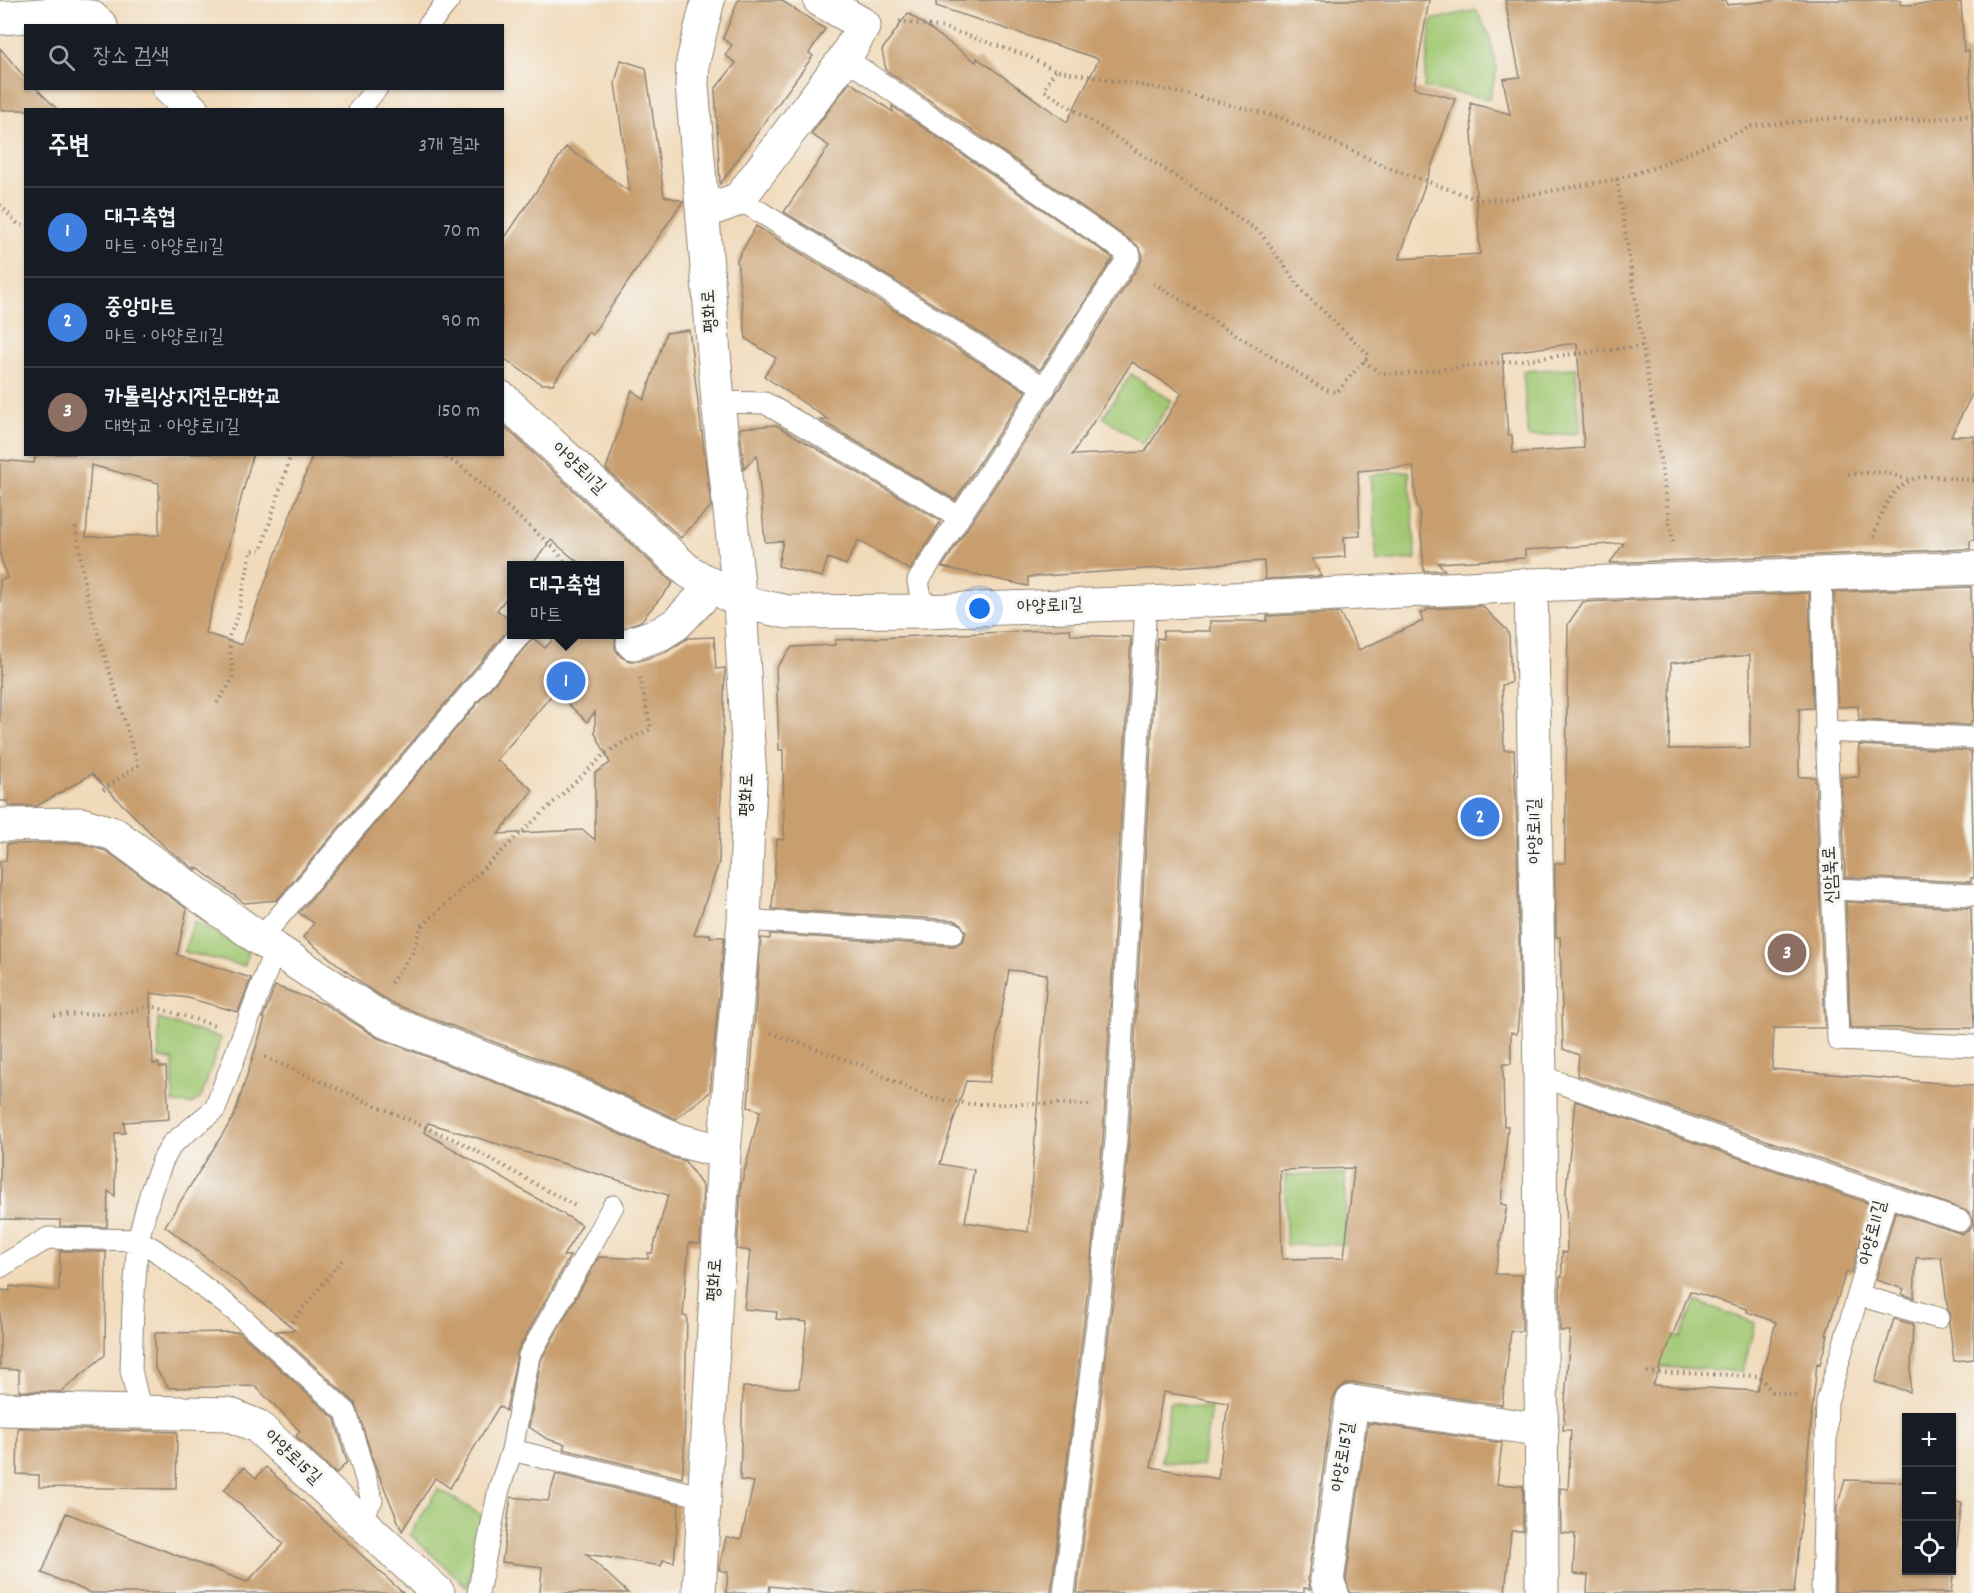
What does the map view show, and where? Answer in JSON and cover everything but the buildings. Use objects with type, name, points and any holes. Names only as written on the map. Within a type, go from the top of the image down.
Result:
[{"type":"street","name":"평화로","points":[[699,1593],[724,1152],[744,920],[750,781],[727,594],[718,402],[692,85],[693,61],[708,0]]},
{"type":"street","points":[[704,212],[739,199],[845,58],[864,25],[820,0]]},
{"type":"street","points":[[0,18],[56,14],[91,16],[99,24]]},
{"type":"street","points":[[171,90],[190,108]]},
{"type":"street","name":"아양로11길","points":[[504,400],[688,571],[727,594],[788,612],[923,611],[1146,603],[1974,568]]},
{"type":"street","name":"아양로11길","points":[[1531,585],[1540,1076],[1542,1593]]},
{"type":"street","points":[[633,643],[660,634],[727,594]]},
{"type":"street","points":[[0,825],[76,824],[114,834],[268,944],[385,1021],[567,1090],[678,1140],[724,1152]]},
{"type":"street","name":"아양로15길","points":[[1332,1593],[1327,1581],[1352,1402],[1542,1430]]},
{"type":"street","name":"아양로15길","points":[[0,1409],[228,1414],[257,1426],[438,1593]]},
{"type":"lane","points":[[430,24],[449,0]]},
{"type":"lane","points":[[845,58],[1130,255],[918,581],[923,611]]},
{"type":"lane","points":[[361,108],[375,90]]},
{"type":"lane","points":[[739,199],[1045,388]]},
{"type":"lane","points":[[718,402],[765,403],[959,517]]},
{"type":"lane","name":"신암북로","points":[[1821,574],[1838,1040],[1974,1046]]},
{"type":"lane","points":[[1064,1593],[1100,1298],[1116,1140],[1146,603]]},
{"type":"lane","points":[[141,1413],[131,1370],[138,1240],[162,1160],[172,1144],[215,1109],[241,1041],[268,944],[516,639]]},
{"type":"lane","points":[[1825,731],[1974,738]]},
{"type":"lane","points":[[1833,889],[1974,895]]},
{"type":"lane","points":[[744,920],[953,933]]},
{"type":"lane","name":"아양로11길","points":[[1540,1076],[1887,1195],[1827,1402],[1822,1593]]},
{"type":"lane","points":[[1887,1195],[1960,1221]]},
{"type":"lane","points":[[478,1593],[499,1489],[512,1450],[529,1356],[608,1214]]},
{"type":"lane","points":[[0,1267],[48,1238],[138,1240],[155,1250],[226,1304],[346,1412],[372,1500],[359,1520]]},
{"type":"lane","points":[[1858,1295],[1938,1318]]},
{"type":"lane","points":[[512,1450],[704,1497]]},
{"type":"path","points":[[864,25],[902,20],[945,28],[1025,55],[1055,70],[1178,92],[1279,117],[1389,168],[1479,200],[1507,200],[1617,179],[1656,167],[1752,126],[1836,118],[1882,123],[1974,115]]},
{"type":"path","points":[[1055,70],[1044,90],[1260,232],[1303,292],[1369,355],[1337,392],[1325,390],[1141,276],[1130,255]]},
{"type":"path","points":[[1617,179],[1678,579]]},
{"type":"path","points":[[0,205],[18,224],[24,226]]},
{"type":"path","points":[[1364,361],[1380,373],[1402,374],[1642,346]]},
{"type":"path","points":[[217,703],[233,678],[229,636],[238,616],[251,551],[261,551],[290,456]]},
{"type":"path","points":[[444,456],[472,475],[554,548],[564,561]]},
{"type":"path","points":[[1848,474],[1882,472],[1911,480]]},
{"type":"path","points":[[1868,572],[1880,515],[1899,486],[1918,477],[1974,480]]},
{"type":"path","points":[[76,527],[86,594],[138,765],[83,804],[76,824]]},
{"type":"path","points":[[370,1012],[412,952],[421,927],[605,754],[651,729],[633,643]]},
{"type":"path","points":[[54,1015],[125,1013],[151,1006],[241,1041],[269,1059],[462,1143],[608,1214]]},
{"type":"path","points":[[735,1027],[770,1033],[861,1065],[929,1098],[971,1104],[1117,1107]]},
{"type":"path","points":[[273,1345],[343,1259]]},
{"type":"path","points":[[1647,1372],[1760,1376],[1772,1392],[1827,1402]]},
{"type":"green space","points":[[1476,10],[1489,34],[1497,69],[1489,99],[1424,88],[1431,20]]},
{"type":"green space","points":[[1576,368],[1579,433],[1528,437],[1523,371]]},
{"type":"green space","points":[[1131,374],[1172,401],[1143,444],[1103,417]]},
{"type":"green space","points":[[1409,471],[1416,559],[1377,562],[1370,475]]},
{"type":"green space","points":[[194,921],[249,952],[244,966],[184,952]]},
{"type":"green space","points":[[158,1019],[221,1038],[201,1098],[191,1104],[173,1103],[173,1060],[159,1058]]},
{"type":"green space","points":[[1345,1174],[1346,1244],[1286,1245],[1285,1175]]},
{"type":"green space","points":[[1696,1301],[1755,1323],[1743,1371],[1640,1366],[1648,1326],[1680,1338]]},
{"type":"green space","points":[[1170,1402],[1211,1408],[1202,1467],[1161,1461]]},
{"type":"green space","points":[[438,1489],[483,1516],[467,1587],[410,1534]]},
{"type":"place","name":"대구축협","points":[[566,681]]},
{"type":"place","name":"중앙마트","points":[[1480,817]]},
{"type":"place","name":"카톨릭상지전문대학교","points":[[1787,953]]}]
